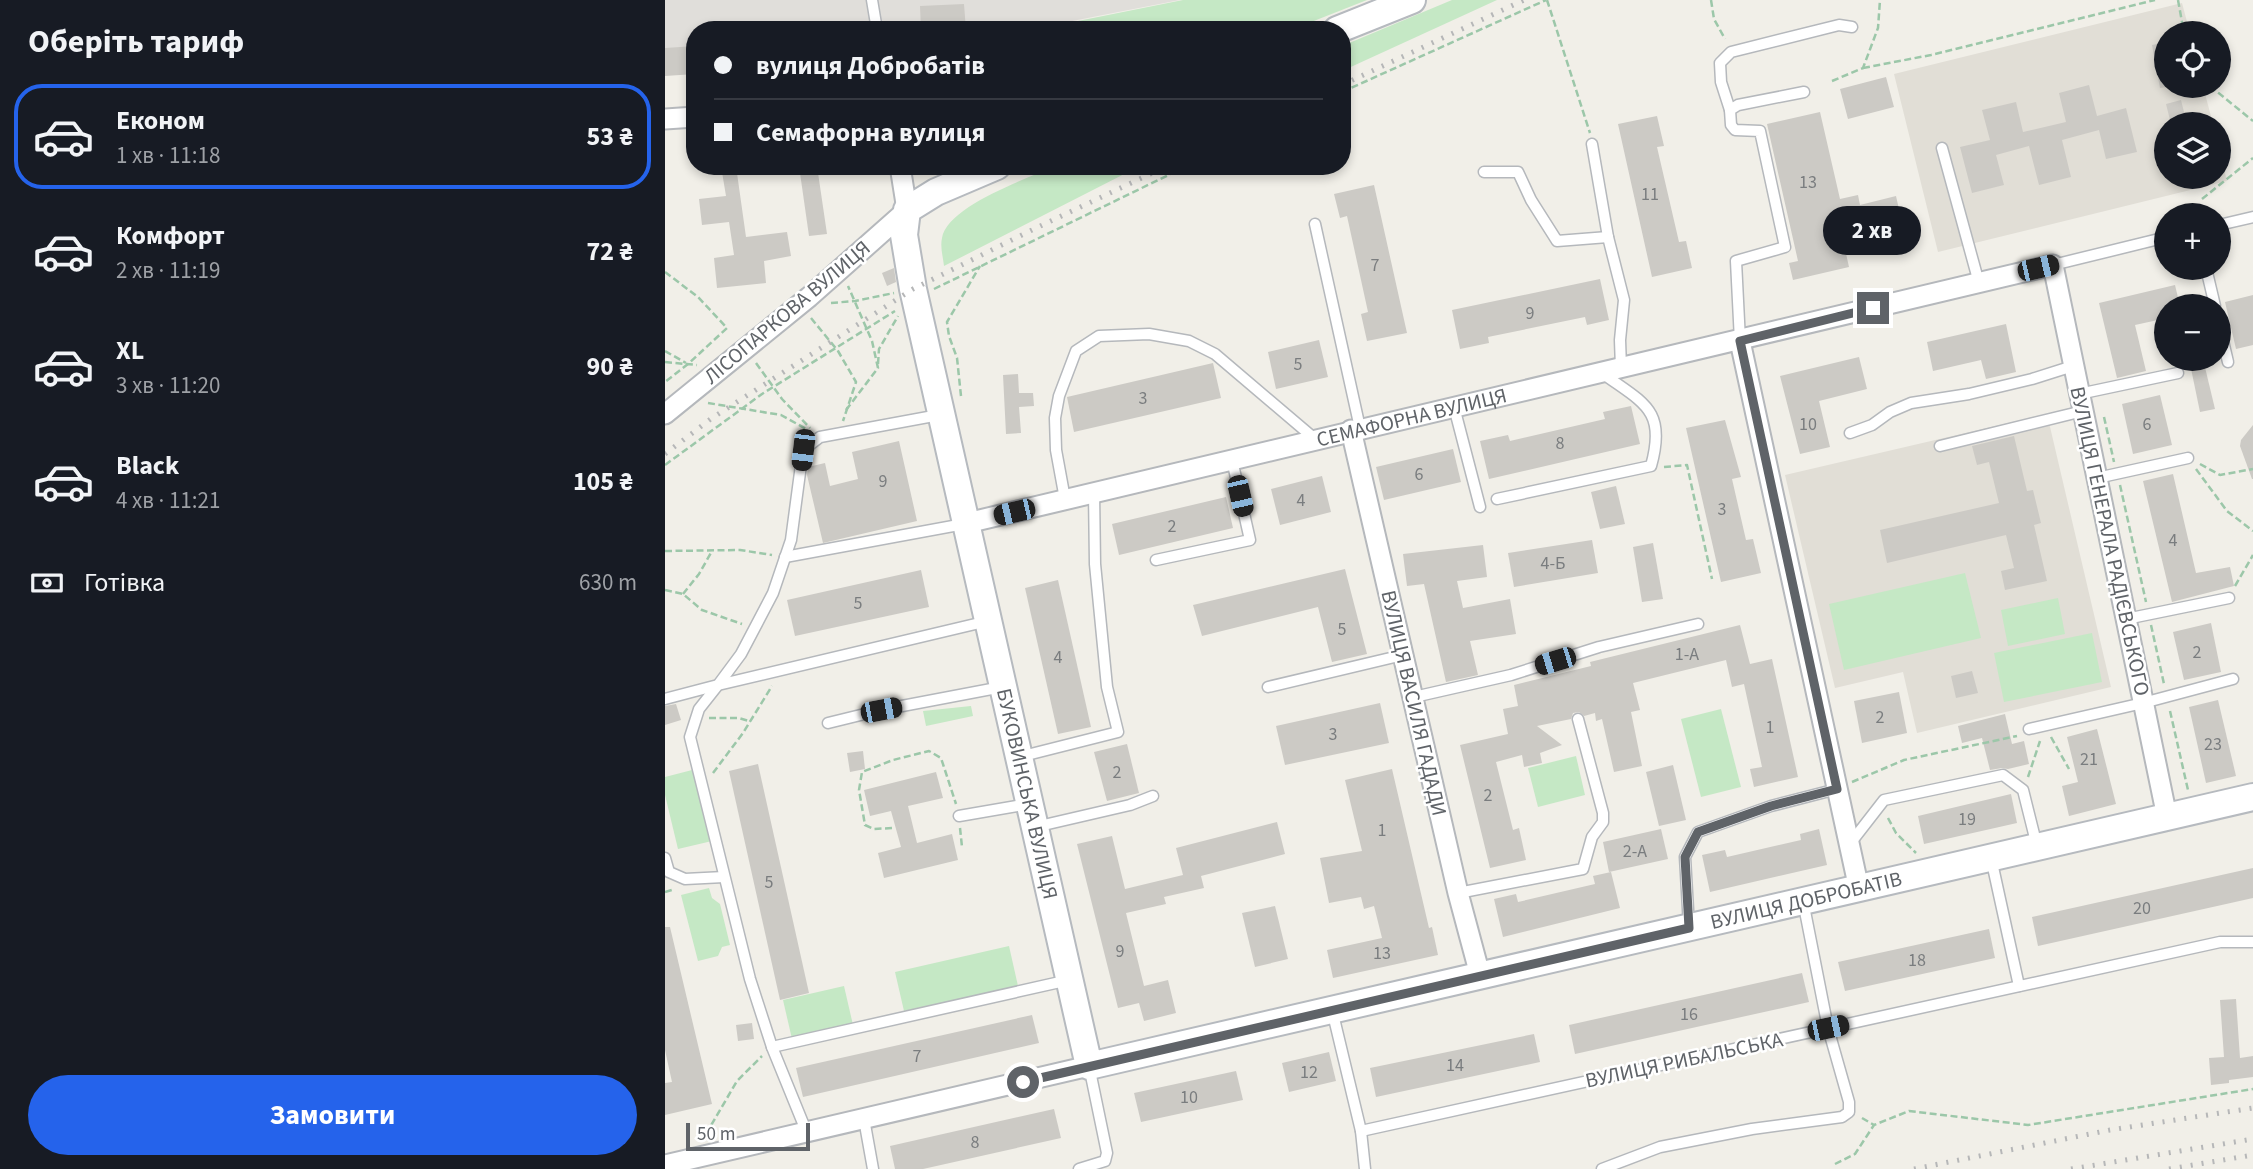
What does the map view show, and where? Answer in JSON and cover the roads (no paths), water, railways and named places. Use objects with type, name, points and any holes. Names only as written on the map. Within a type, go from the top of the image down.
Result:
[{"type":"street","points":[[1351,24],[1412,0]]},
{"type":"street","points":[[665,119],[686,118]]},
{"type":"street","points":[[901,175],[907,210],[904,235],[911,297],[952,409],[967,523]]},
{"type":"street","points":[[907,210],[936,192],[976,175]]},
{"type":"street","name":"ЛІСОПАРКОВА ВУЛИЦЯ","points":[[665,414],[800,304],[907,210]]},
{"type":"street","name":"СЕМАФОРНА ВУЛИЦЯ","points":[[967,523],[2053,265]]},
{"type":"street","name":"ВУЛИЦЯ ГЕНЕРАЛА РАДІЄВСЬКОГО","points":[[2053,265],[2073,366],[2087,398],[2097,478],[2167,817]]},
{"type":"street","points":[[1740,341],[1859,889]]},
{"type":"street","name":"ВУЛИЦЯ ВАСИЛЯ ГАДАДИ","points":[[1355,429],[1403,655],[1458,893],[1481,975]]},
{"type":"street","name":"БУКОВИНСЬКА ВУЛИЦЯ","points":[[967,523],[1089,1066]]},
{"type":"street","name":"ВУЛИЦЯ ДОБРОБАТІВ","points":[[665,1165],[2253,797]]},
{"type":"lane","points":[[872,0],[876,21]]},
{"type":"lane","points":[[1740,341],[1736,261],[1785,247],[1760,131],[1735,130],[1731,125],[1730,110],[1721,82],[1720,63],[1731,52],[1839,25],[1853,27]]},
{"type":"lane","points":[[1730,110],[1738,105],[1804,92]]},
{"type":"lane","points":[[1497,499],[1651,466],[1656,438],[1653,416],[1648,407],[1611,370],[1620,340],[1624,300],[1608,237],[1593,144]]},
{"type":"lane","points":[[1942,148],[1979,283]]},
{"type":"lane","points":[[1484,172],[1518,172],[1531,200],[1557,241],[1608,237]]},
{"type":"lane","points":[[2231,222],[2253,217]]},
{"type":"lane","points":[[1315,224],[1355,429]]},
{"type":"lane","name":"СЕМАФОРНА ВУЛИЦЯ","points":[[2053,265],[2154,240]]},
{"type":"lane","points":[[1065,499],[1056,450],[1055,418],[1059,397],[1076,351],[1099,335],[1149,334],[1189,341],[1215,354],[1315,439]]},
{"type":"lane","points":[[1850,433],[1872,425],[1890,412],[1911,403],[1969,394],[2073,366]]},
{"type":"lane","points":[[1940,446],[2087,398],[2179,373]]},
{"type":"lane","points":[[1454,407],[1481,507]]},
{"type":"lane","points":[[807,1133],[772,1047],[750,979],[690,737],[699,709],[741,654],[773,593],[791,540],[803,450],[820,437],[952,409]]},
{"type":"lane","points":[[2097,478],[2188,458]]},
{"type":"lane","points":[[1156,561],[1250,540],[1232,459]]},
{"type":"lane","points":[[1019,757],[1118,732],[1107,687],[1096,578],[1094,492]]},
{"type":"lane","points":[[785,557],[967,523]]},
{"type":"lane","points":[[2126,619],[2228,598]]},
{"type":"lane","points":[[665,699],[988,621]]},
{"type":"lane","points":[[1414,697],[1511,675],[1599,647],[1698,624]]},
{"type":"lane","points":[[1268,687],[1403,655]]},
{"type":"lane","points":[[2029,729],[2233,679]]},
{"type":"lane","points":[[828,723],[1003,687]]},
{"type":"lane","points":[[1458,893],[1583,869],[1592,837],[1602,822],[1603,813],[1578,719]]},
{"type":"lane","points":[[1849,845],[1884,800],[2003,775],[2022,790],[2037,847]]},
{"type":"lane","points":[[1689,928],[1685,857],[1698,832],[1771,806],[1837,789]]},
{"type":"lane","points":[[1034,828],[1129,805],[1153,796]]},
{"type":"lane","points":[[959,816],[1017,806]]},
{"type":"lane","points":[[665,858],[669,872],[685,879],[724,877]]},
{"type":"lane","points":[[1990,858],[2018,986]]},
{"type":"lane","points":[[1602,1169],[1660,1147],[1752,1129],[1842,1117],[1849,1112],[1849,1102],[1828,1028],[1803,901]]},
{"type":"lane","name":"ВУЛИЦЯ РИБАЛЬСЬКА","points":[[1361,1131],[2220,942],[2253,942]]},
{"type":"lane","points":[[772,1047],[1069,980]]},
{"type":"lane","points":[[1332,1010],[1361,1131],[1365,1169]]},
{"type":"lane","points":[[1079,1169],[1105,1161],[1107,1153],[1089,1066]]},
{"type":"lane","points":[[864,1119],[873,1169]]},
{"type":"railway","points":[[1351,81],[1524,0]]},
{"type":"railway","points":[[665,454],[712,418],[913,289],[1148,175]]},
{"type":"railway","points":[[1914,1169],[2110,1130],[2253,1108]]},
{"type":"railway","points":[[2071,1169],[2253,1139]]},
{"type":"railway","points":[[2169,1169],[2253,1155]]}]
